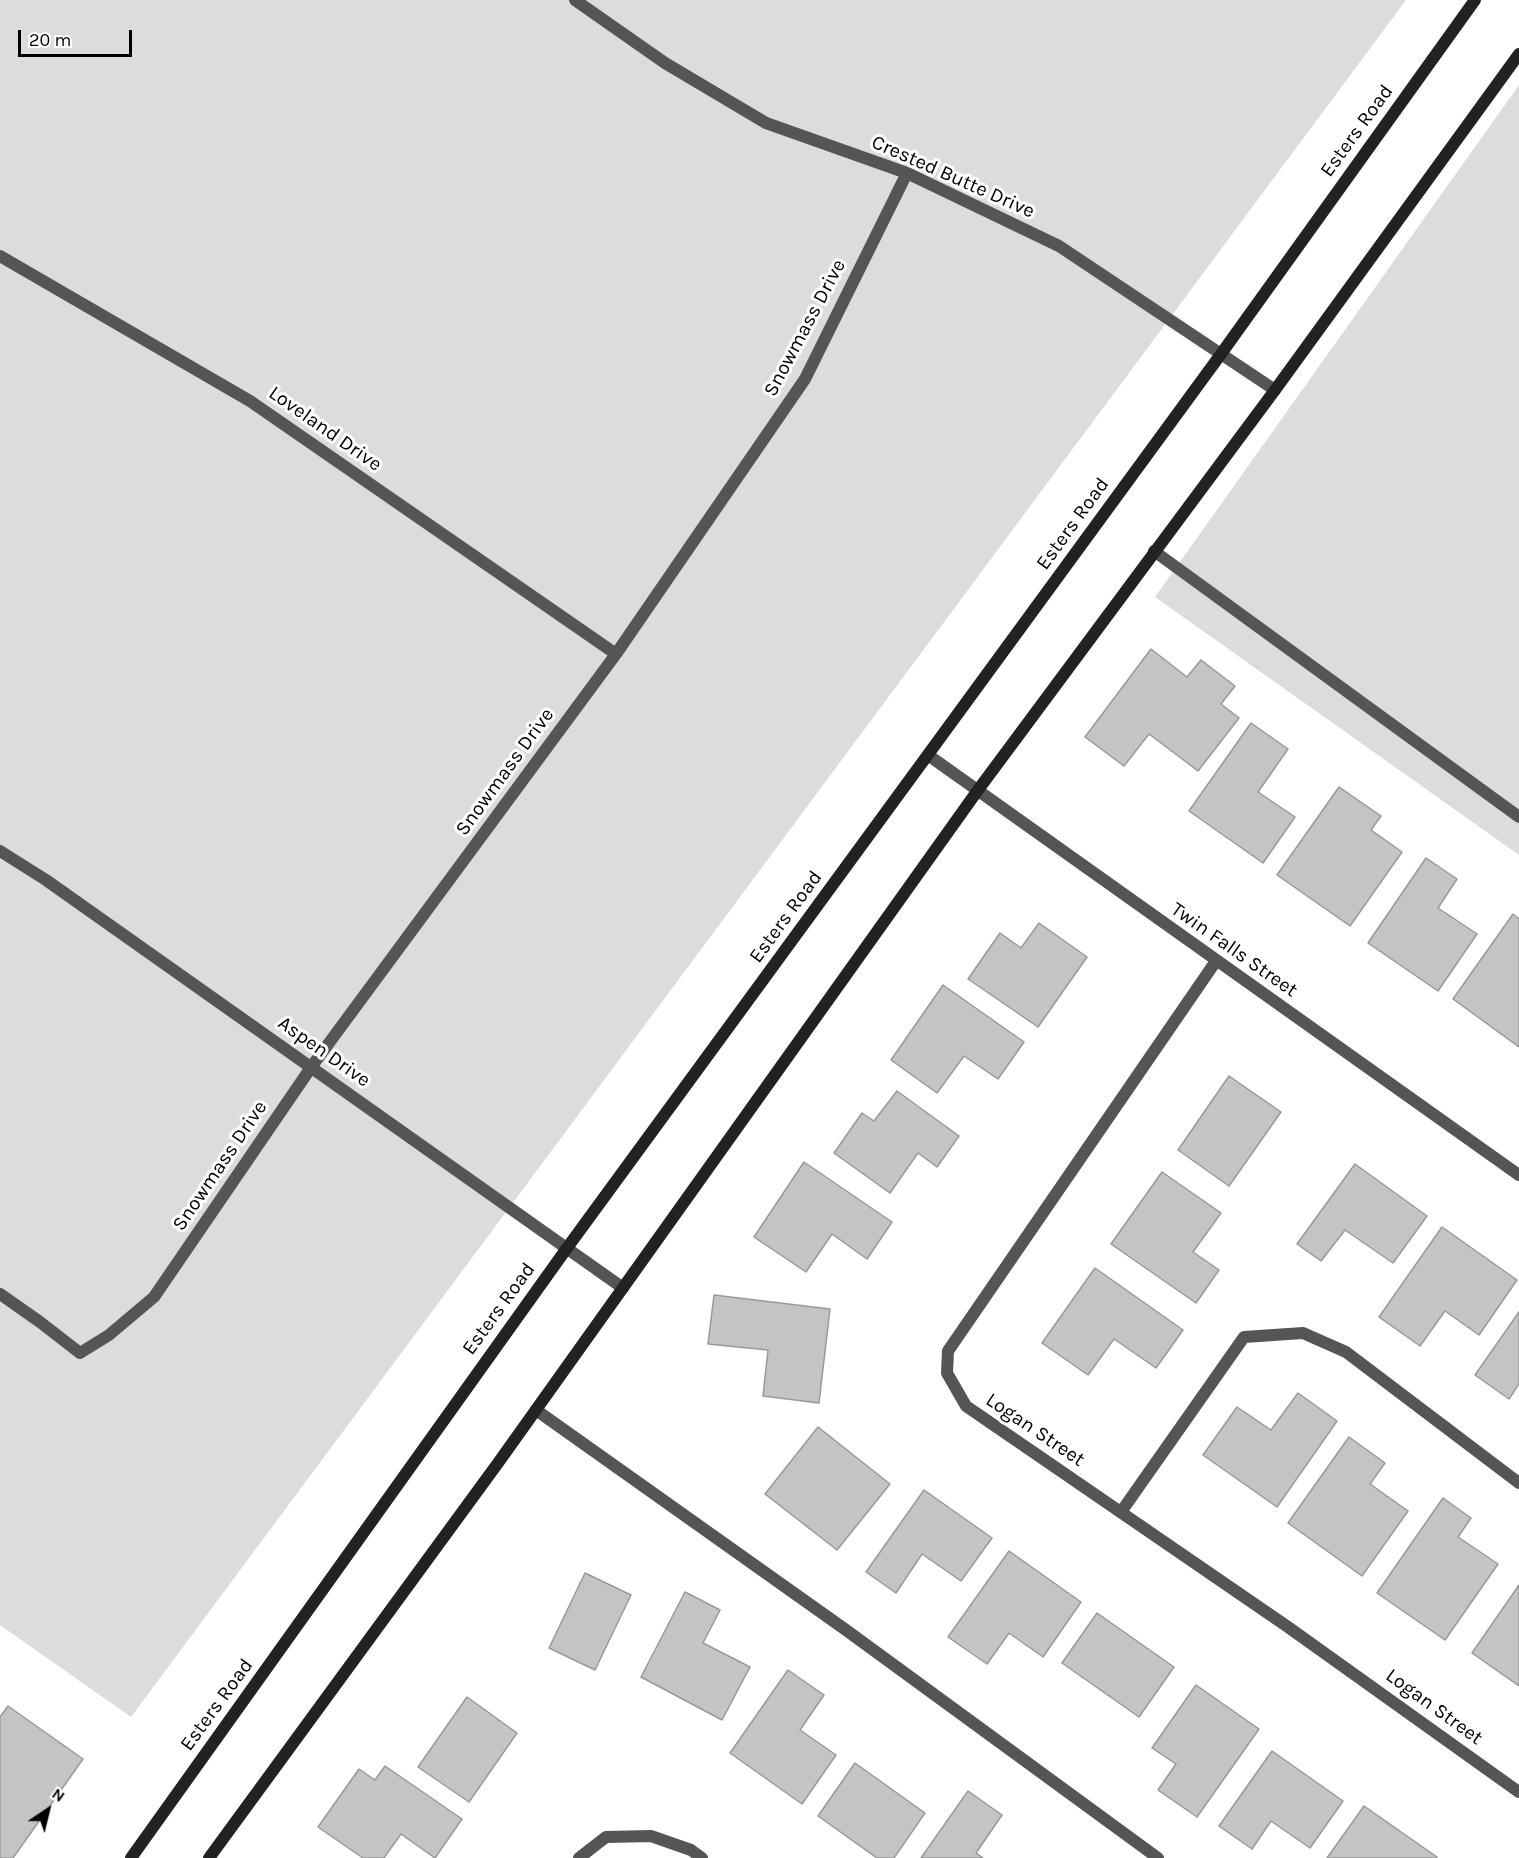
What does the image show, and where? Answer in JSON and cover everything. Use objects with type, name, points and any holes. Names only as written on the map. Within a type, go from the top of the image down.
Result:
[{"type":"main road","name":"Esters Road","points":[[131,1858],[567,1248],[1221,354],[1474,0]]},
{"type":"main road","points":[[209,1858],[536,1410],[978,790],[1275,390],[1519,54]]},
{"type":"street","name":"Crested Butte Drive","points":[[575,0],[665,63],[766,123],[907,173],[1059,246],[1275,390]]},
{"type":"street","name":"Snowmass Drive","points":[[0,1294],[80,1353],[109,1335],[154,1297],[312,1066],[616,654],[805,379],[907,173]]},
{"type":"street","name":"Loveland Drive","points":[[0,256],[250,401],[616,654]]},
{"type":"street","points":[[1154,551],[1519,817]]},
{"type":"street","name":"Twin Falls Street","points":[[928,755],[1519,1175]]},
{"type":"street","name":"Aspen Drive","points":[[0,851],[46,880],[312,1066],[623,1288]]},
{"type":"street","name":"Logan Street","points":[[1216,961],[948,1351],[947,1373],[966,1406],[1288,1627],[1519,1792]]},
{"type":"street","points":[[1121,1512],[1244,1337],[1256,1336],[1303,1333],[1346,1353],[1519,1483]]},
{"type":"street","points":[[536,1410],[846,1630],[1158,1858]]},
{"type":"street","points":[[579,1858],[606,1838],[651,1836],[691,1850],[702,1858]]},
{"type":"shaded area","points":[[0,0],[1406,0],[131,1717],[0,1625]]},
{"type":"shaded area","points":[[1519,85],[1519,855],[1155,597]]},
{"type":"building","points":[[1151,649],[1187,677],[1201,660],[1235,686],[1221,704],[1239,718],[1198,771],[1149,734],[1124,766],[1085,737]]},
{"type":"building","points":[[1251,723],[1288,749],[1258,792],[1295,817],[1263,863],[1189,811]]},
{"type":"building","points":[[1339,787],[1381,816],[1371,830],[1402,852],[1350,926],[1277,875]]},
{"type":"building","points":[[1426,858],[1457,879],[1438,908],[1477,934],[1438,991],[1368,943]]},
{"type":"building","points":[[1513,914],[1519,919],[1519,1047],[1453,999]]},
{"type":"building","points":[[1039,923],[1087,957],[1038,1027],[968,979],[1000,933],[1021,948]]},
{"type":"building","points":[[943,985],[1024,1042],[998,1079],[964,1056],[937,1093],[891,1060]]},
{"type":"building","points":[[1229,1076],[1281,1112],[1229,1186],[1178,1150]]},
{"type":"building","points":[[897,1091],[959,1136],[937,1167],[918,1153],[890,1193],[834,1153],[862,1113],[874,1121]]},
{"type":"building","points":[[804,1162],[892,1222],[867,1259],[832,1234],[806,1272],[754,1237]]},
{"type":"building","points":[[1355,1164],[1427,1216],[1393,1263],[1345,1230],[1321,1261],[1297,1244]]},
{"type":"building","points":[[1162,1172],[1221,1213],[1193,1252],[1219,1270],[1196,1303],[1111,1244]]},
{"type":"building","points":[[1442,1227],[1517,1280],[1479,1335],[1445,1311],[1420,1346],[1379,1317]]},
{"type":"building","points":[[1095,1268],[1183,1330],[1156,1368],[1114,1339],[1088,1375],[1042,1343]]},
{"type":"building","points":[[714,1295],[830,1309],[819,1403],[763,1396],[768,1350],[708,1344]]},
{"type":"building","points":[[1519,1312],[1519,1384],[1509,1399],[1475,1375]]},
{"type":"building","points":[[1298,1393],[1337,1421],[1277,1507],[1203,1455],[1237,1407],[1271,1430]]},
{"type":"building","points":[[818,1427],[890,1484],[837,1550],[765,1494]]},
{"type":"building","points":[[1349,1437],[1385,1463],[1370,1484],[1408,1511],[1362,1576],[1288,1523]]},
{"type":"building","points":[[924,1490],[992,1538],[961,1581],[922,1554],[896,1593],[866,1572]]},
{"type":"building","points":[[1443,1498],[1471,1518],[1458,1537],[1498,1564],[1445,1640],[1377,1593]]},
{"type":"building","points":[[1009,1551],[1081,1602],[1043,1657],[1009,1633],[987,1664],[948,1637]]},
{"type":"building","points":[[585,1573],[631,1595],[595,1670],[549,1648]]},
{"type":"building","points":[[1519,1585],[1519,1686],[1472,1653]]},
{"type":"building","points":[[685,1592],[720,1610],[703,1643],[750,1667],[722,1720],[641,1677]]},
{"type":"building","points":[[1097,1613],[1174,1667],[1139,1717],[1062,1663]]},
{"type":"building","points":[[788,1670],[824,1695],[800,1730],[836,1755],[802,1804],[730,1753]]},
{"type":"building","points":[[1196,1685],[1259,1729],[1197,1817],[1158,1790],[1176,1764],[1152,1748]]},
{"type":"building","points":[[467,1697],[517,1733],[469,1802],[418,1767]]},
{"type":"building","points":[[8,1706],[83,1759],[13,1858],[0,1858],[0,1717]]},
{"type":"building","points":[[1272,1751],[1343,1801],[1310,1848],[1271,1821],[1252,1849],[1219,1826]]},
{"type":"building","points":[[855,1763],[925,1813],[894,1858],[877,1858],[818,1816]]},
{"type":"building","points":[[385,1766],[462,1819],[435,1858],[401,1834],[384,1858],[363,1858],[318,1827],[359,1769],[375,1780]]},
{"type":"building","points":[[968,1791],[1002,1815],[976,1853],[983,1858],[921,1858]]},
{"type":"building","points":[[1364,1806],[1437,1857],[1327,1858]]}]
